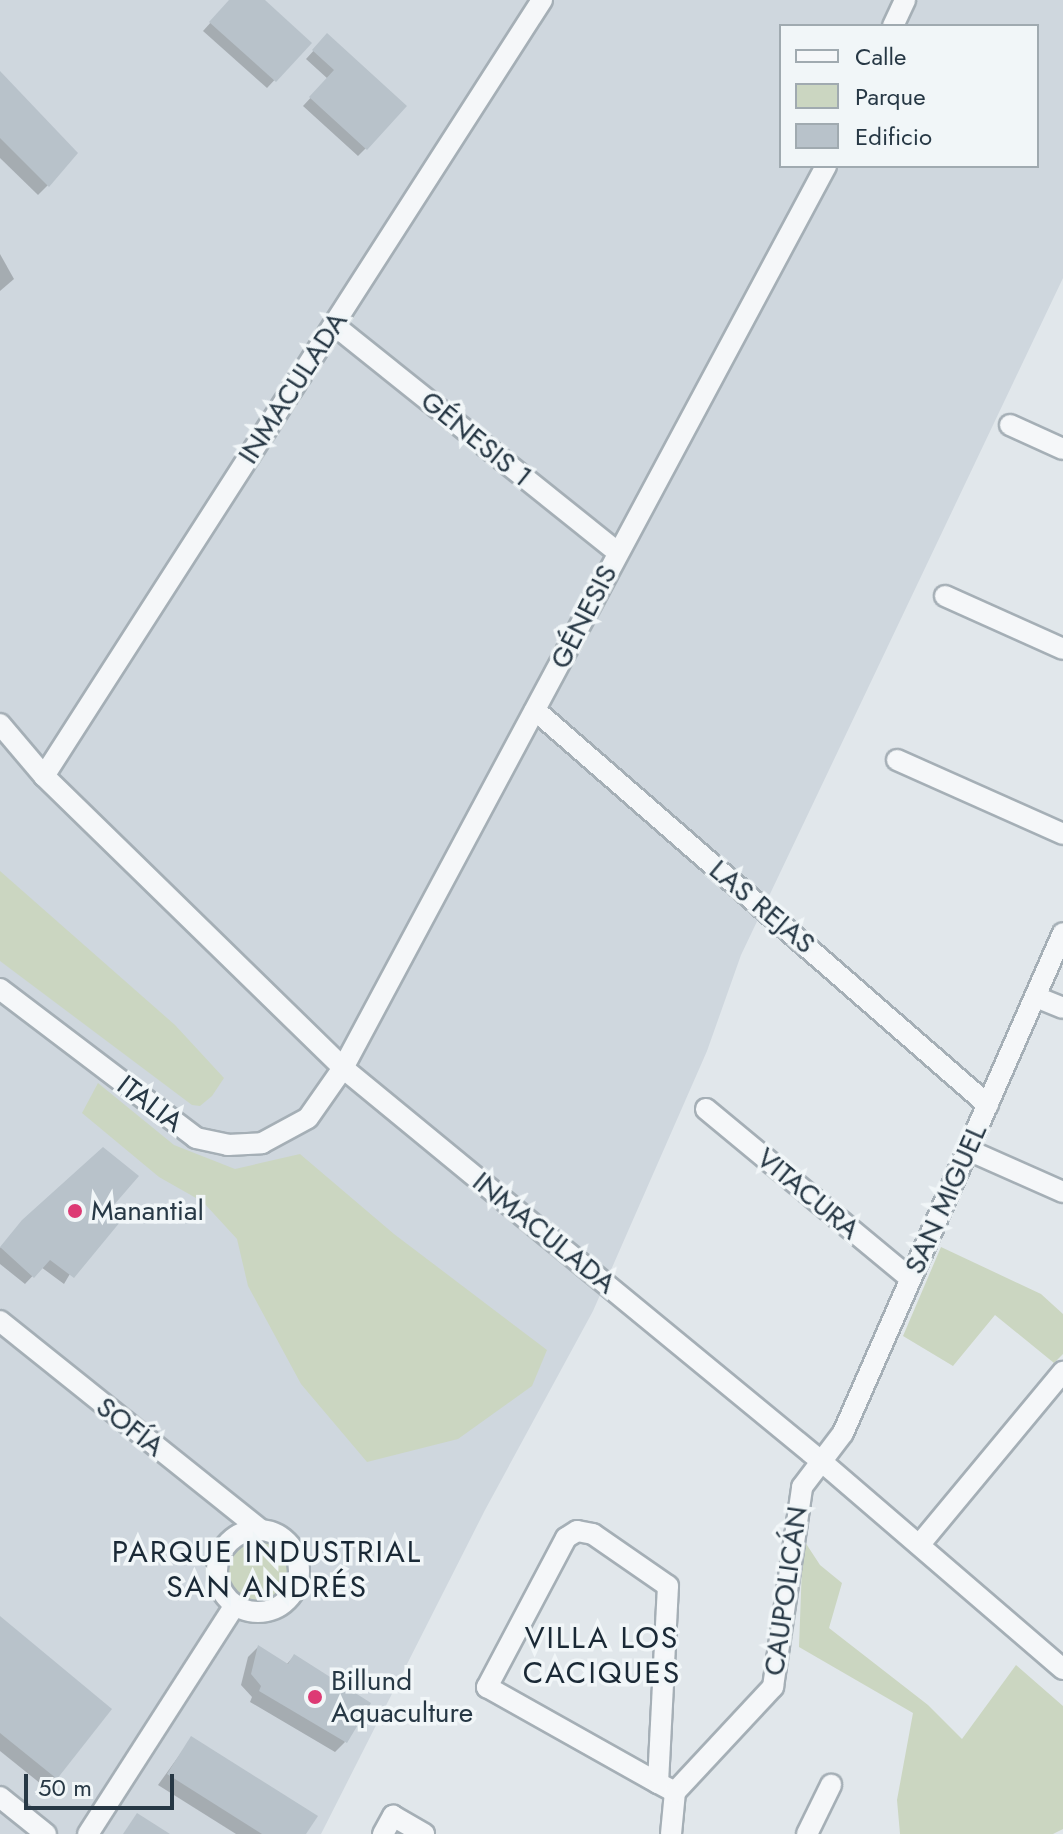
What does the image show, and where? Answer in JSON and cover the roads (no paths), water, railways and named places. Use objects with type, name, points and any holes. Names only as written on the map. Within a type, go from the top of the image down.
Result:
[{"type":"street","name":"INMACULADA","points":[[44,776],[542,0]]},
{"type":"street","points":[[894,24],[905,0]]},
{"type":"street","name":"GÉNESIS","points":[[343,1068],[825,168]]},
{"type":"street","name":"GÉNESIS 1","points":[[334,325],[617,552]]},
{"type":"street","points":[[1010,425],[1063,449]]},
{"type":"street","points":[[945,596],[1063,649]]},
{"type":"street","name":"LAS REJAS","points":[[535,710],[988,1105]]},
{"type":"street","name":"INMACULADA","points":[[0,724],[44,776],[343,1068],[821,1461],[1063,1669]]},
{"type":"street","points":[[897,760],[1063,834]]},
{"type":"street","name":"SAN MIGUEL","points":[[821,1461],[843,1433],[1063,933]]},
{"type":"street","name":"ITALIA","points":[[0,989],[57,1028],[180,1129],[212,1142],[243,1146],[287,1133],[308,1118],[343,1068]]},
{"type":"street","points":[[1036,997],[1063,1008]]},
{"type":"street","name":"VITACURA","points":[[706,1109],[911,1279]]},
{"type":"street","points":[[968,1150],[1063,1192]]},
{"type":"street","name":"SOFÍA","points":[[0,1321],[261,1530]]},
{"type":"street","points":[[920,1544],[1063,1372]]},
{"type":"street","name":"CAUPOLICÁN","points":[[666,1788],[773,1687],[796,1505],[808,1476],[821,1461]]},
{"type":"street","points":[[261,1530],[286,1541],[294,1551],[299,1578],[294,1591],[274,1609],[247,1611],[235,1605],[219,1584],[219,1558],[235,1537],[261,1530]]},
{"type":"street","points":[[666,1788],[487,1687],[566,1538],[577,1531],[593,1534],[668,1586],[666,1788],[671,1834]]},
{"type":"street","points":[[88,1834],[235,1605]]},
{"type":"street","points":[[807,1834],[831,1785]]},
{"type":"street","points":[[0,1797],[46,1834]]},
{"type":"street","points":[[383,1834],[393,1816],[424,1834]]},
{"type":"place","name":"Manantial","points":[[75,1211]]},
{"type":"place","name":"Billund Aquaculture","points":[[315,1697]]},
{"type":"district","name":"PARQUE INDUSTRIAL SAN ANDRÉS","points":[[267,1569]]},
{"type":"district","name":"VILLA LOS CACIQUES","points":[[602,1655]]}]
